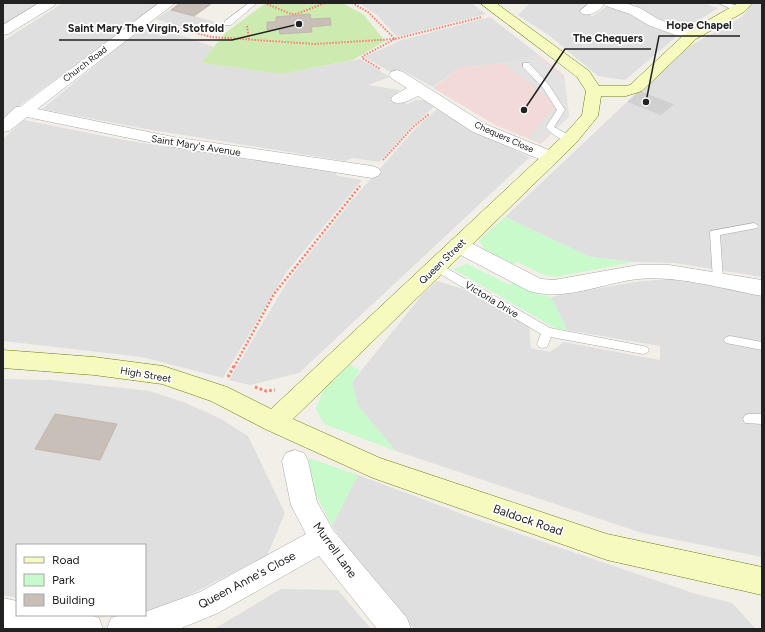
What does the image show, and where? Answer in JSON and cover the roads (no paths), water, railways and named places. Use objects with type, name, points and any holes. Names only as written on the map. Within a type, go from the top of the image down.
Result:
[{"type":"street","points":[[3,31],[49,3]]},
{"type":"street","name":"Church Road","points":[[3,127],[22,111],[168,3]]},
{"type":"street","points":[[487,3],[583,74],[594,91],[626,91],[636,88],[691,36],[742,6]]},
{"type":"street","points":[[611,3],[635,10],[653,22],[691,36]]},
{"type":"street","name":"Chequers Close","points":[[397,76],[479,128],[550,157]]},
{"type":"street","points":[[400,99],[418,89]]},
{"type":"street","name":"Queen Street","points":[[274,422],[570,139],[590,116],[594,91]]},
{"type":"street","name":"Saint Mary's Avenue","points":[[22,111],[173,142],[372,172]]},
{"type":"street","points":[[458,245],[537,286],[554,288],[638,272],[669,272],[762,288]]},
{"type":"street","name":"High Street","points":[[3,359],[94,366],[226,381],[274,422],[302,434]]},
{"type":"street","name":"Baldock Road","points":[[302,434],[373,467],[607,547],[762,581]]},
{"type":"street","name":"Murrell Lane","points":[[295,461],[304,505],[323,539],[396,629]]},
{"type":"street","name":"Queen Anne's Close","points":[[122,629],[146,627],[208,603],[323,539]]},
{"type":"street","points":[[3,613],[16,615]]},
{"type":"street","points":[[19,616],[88,629]]},
{"type":"lane","points":[[228,23],[253,3]]},
{"type":"lane","points":[[722,3],[742,6]]},
{"type":"lane","points":[[526,65],[546,86],[561,110],[550,127],[553,131],[570,139]]},
{"type":"lane","points":[[718,280],[715,233],[754,226]]},
{"type":"lane","name":"Victoria Drive","points":[[436,266],[547,332],[643,350]]},
{"type":"lane","points":[[543,344],[547,332]]},
{"type":"lane","points":[[730,340],[762,346]]},
{"type":"lane","points":[[749,419],[762,419]]},
{"type":"place","name":"Saint Mary The Virgin, Stotfold","points":[[299,24]]},
{"type":"place","name":"Hope Chapel","points":[[646,102]]},
{"type":"place","name":"The Chequers","points":[[524,110]]}]
